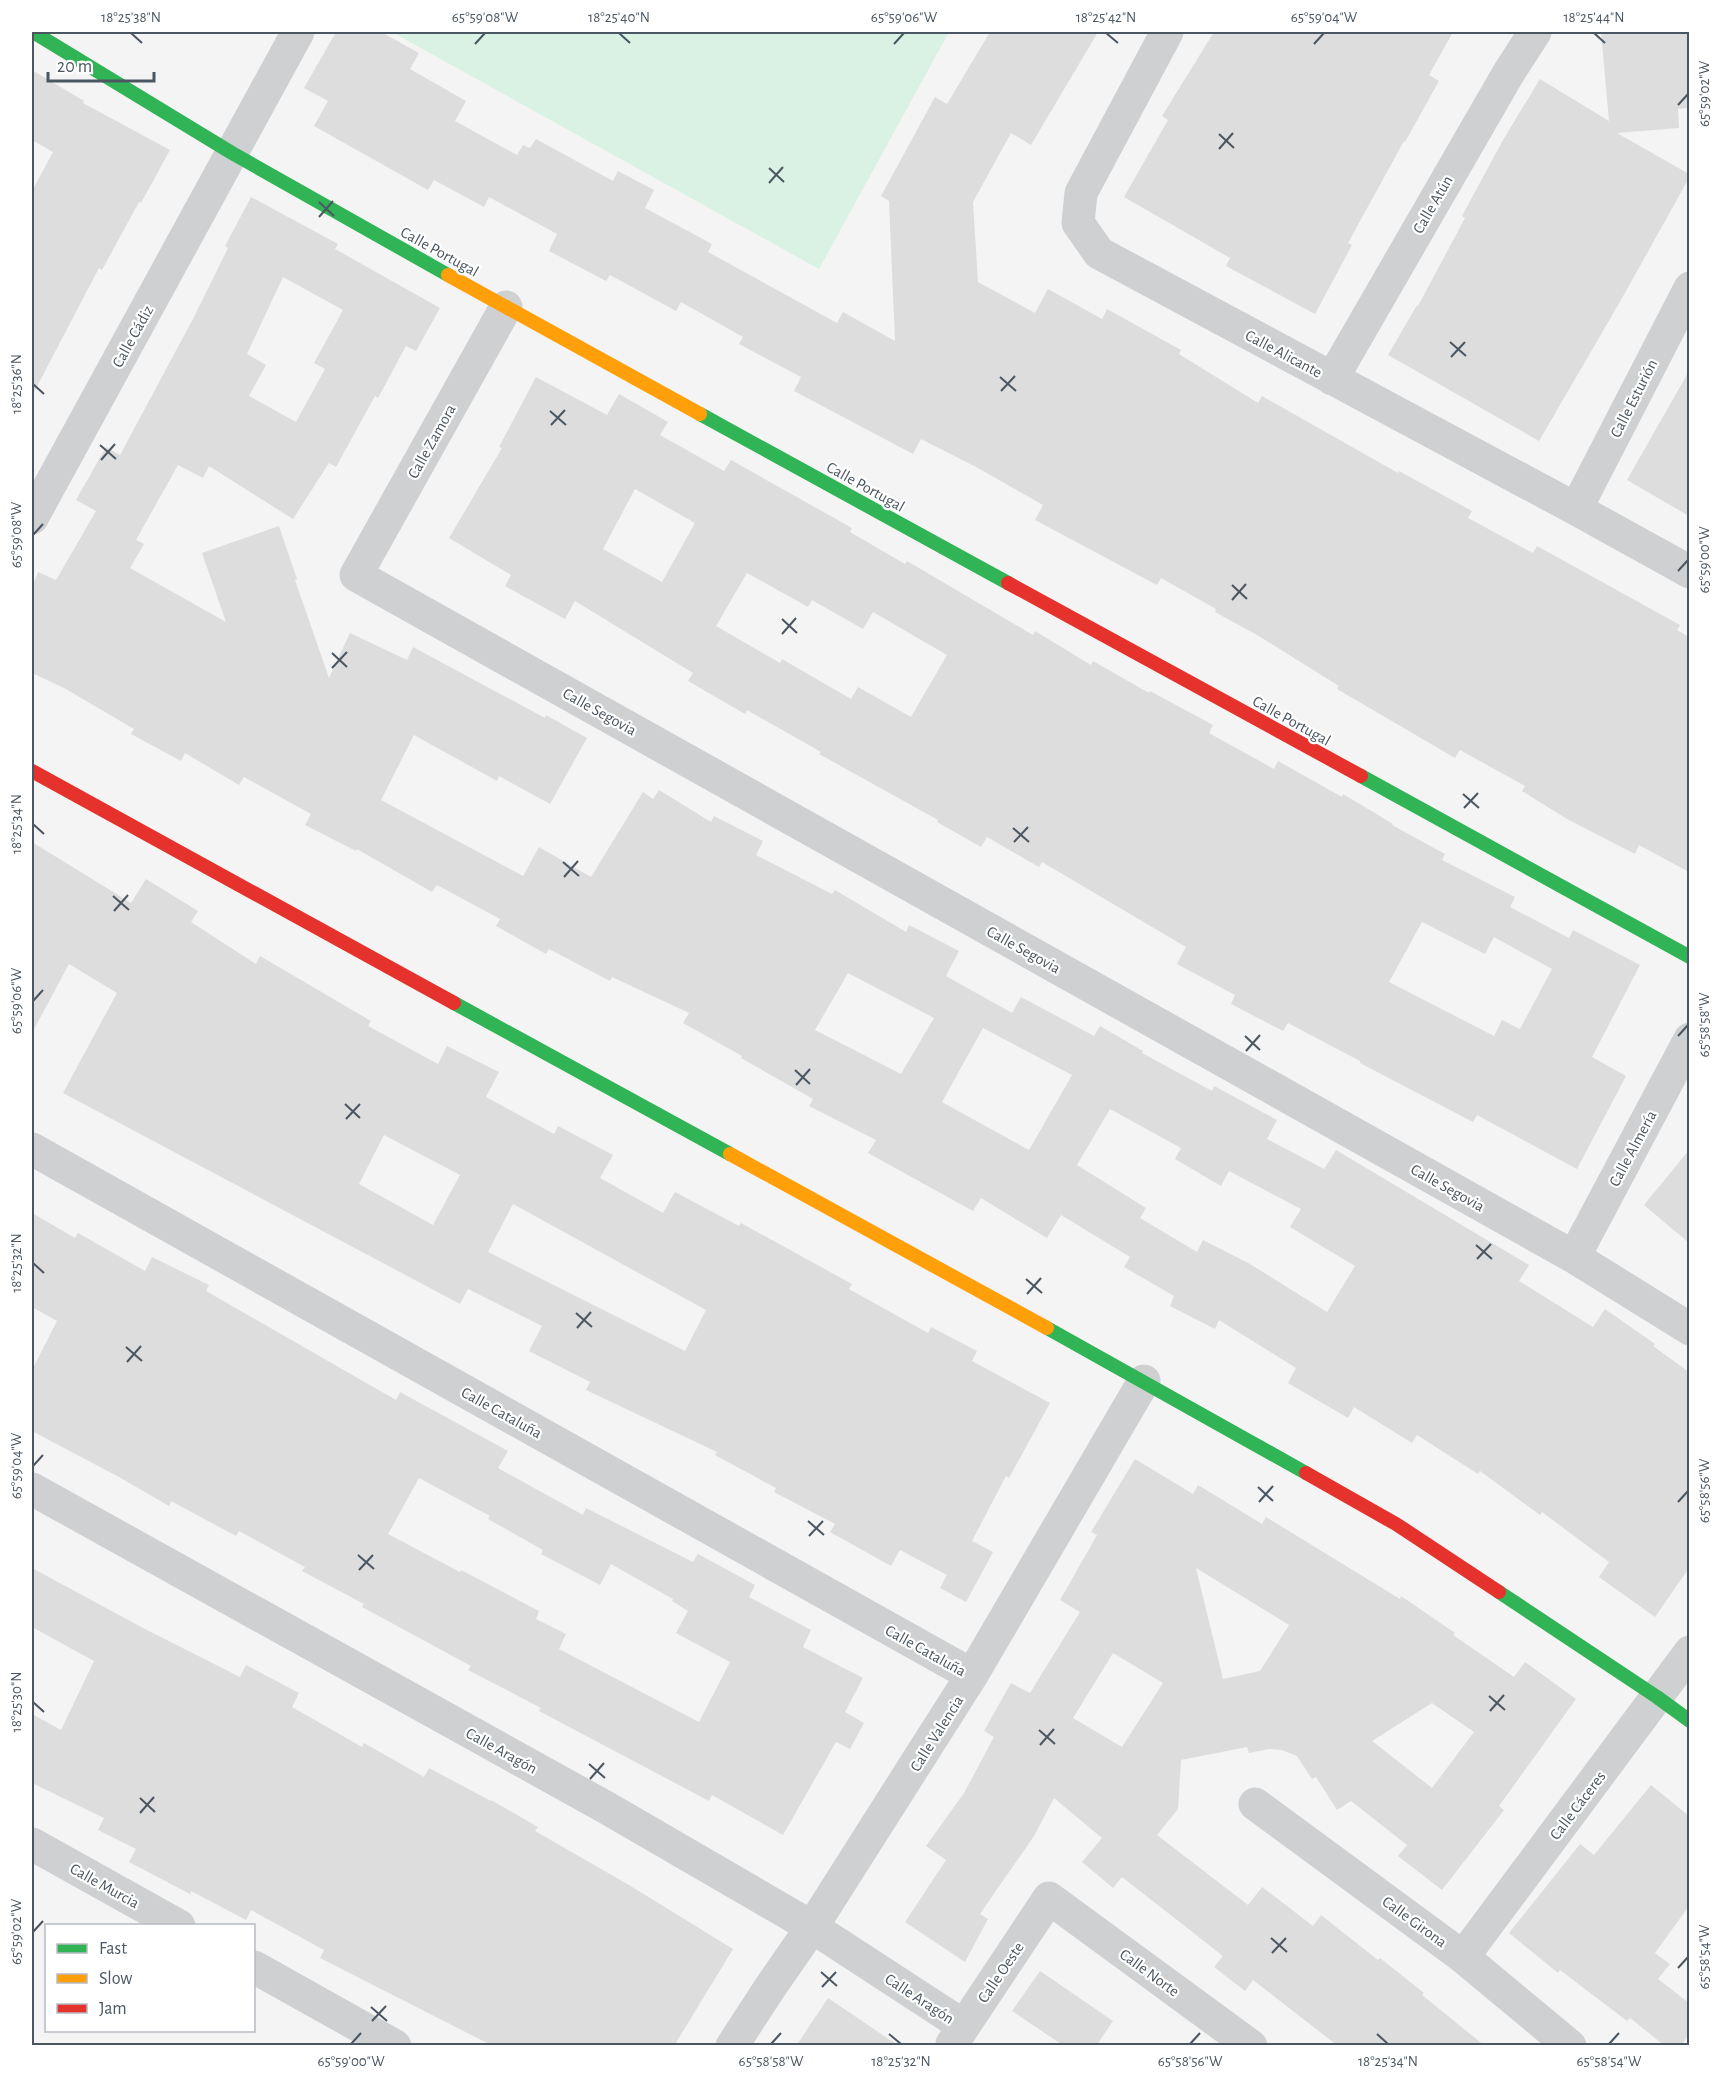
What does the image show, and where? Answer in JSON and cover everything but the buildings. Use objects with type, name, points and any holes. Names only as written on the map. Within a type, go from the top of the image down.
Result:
[{"type":"street","name":"Calle Portugal","points":[[33,32],[232,153],[506,307],[1689,957]]},
{"type":"street","name":"Calle Cádiz","points":[[32,519],[298,32]]},
{"type":"street","name":"Calle Alicante","points":[[1167,32],[1081,194],[1078,223],[1099,253],[1689,572]]},
{"type":"street","name":"Calle Atún","points":[[1332,379],[1502,84],[1535,32]]},
{"type":"street","name":"Calle Esturión","points":[[1576,509],[1689,288]]},
{"type":"street","name":"Calle Zamora","points":[[356,575],[506,307]]},
{"type":"street","name":"Calle Segovia","points":[[356,575],[1574,1257],[1689,1329]]},
{"type":"street","points":[[32,771],[1144,1381],[1396,1524],[1657,1697],[1689,1721]]},
{"type":"street","name":"Calle Almería","points":[[1574,1257],[1689,1039]]},
{"type":"street","name":"Calle Cataluña","points":[[32,1149],[972,1675]]},
{"type":"street","name":"Calle Valencia","points":[[732,2046],[812,1927],[972,1675],[1144,1381]]},
{"type":"street","name":"Calle Aragón","points":[[32,1489],[596,1803],[812,1927],[957,2036]]},
{"type":"street","name":"Calle Cáceres","points":[[1463,1957],[1689,1652]]},
{"type":"street","name":"Calle Girona","points":[[1255,1804],[1463,1957],[1570,2046]]},
{"type":"street","name":"Calle Murcia","points":[[32,1844],[175,1924]]},
{"type":"street","name":"Calle Oeste","points":[[957,2036],[1049,1898]]},
{"type":"street","name":"Calle Norte","points":[[1049,1898],[1251,2046]]},
{"type":"street","points":[[255,1968],[395,2046]]},
{"type":"green space","points":[[392,32],[949,32],[819,269]]},
{"type":"traffic: fast","points":[[33,32],[232,153],[448,275]]},
{"type":"traffic: fast","points":[[700,414],[1008,583]]},
{"type":"traffic: fast","points":[[1361,776],[1690,957]]},
{"type":"traffic: fast","points":[[454,1003],[730,1154]]},
{"type":"traffic: fast","points":[[1047,1328],[1306,1473]]},
{"type":"traffic: fast","points":[[1499,1592],[1690,1721]]},
{"type":"traffic: slow","points":[[448,275],[700,414]]},
{"type":"traffic: slow","points":[[730,1154],[1047,1328]]},
{"type":"traffic: jam","points":[[1008,583],[1361,776]]},
{"type":"traffic: jam","points":[[32,771],[454,1003]]},
{"type":"traffic: jam","points":[[1306,1473],[1396,1524],[1499,1592]]}]
